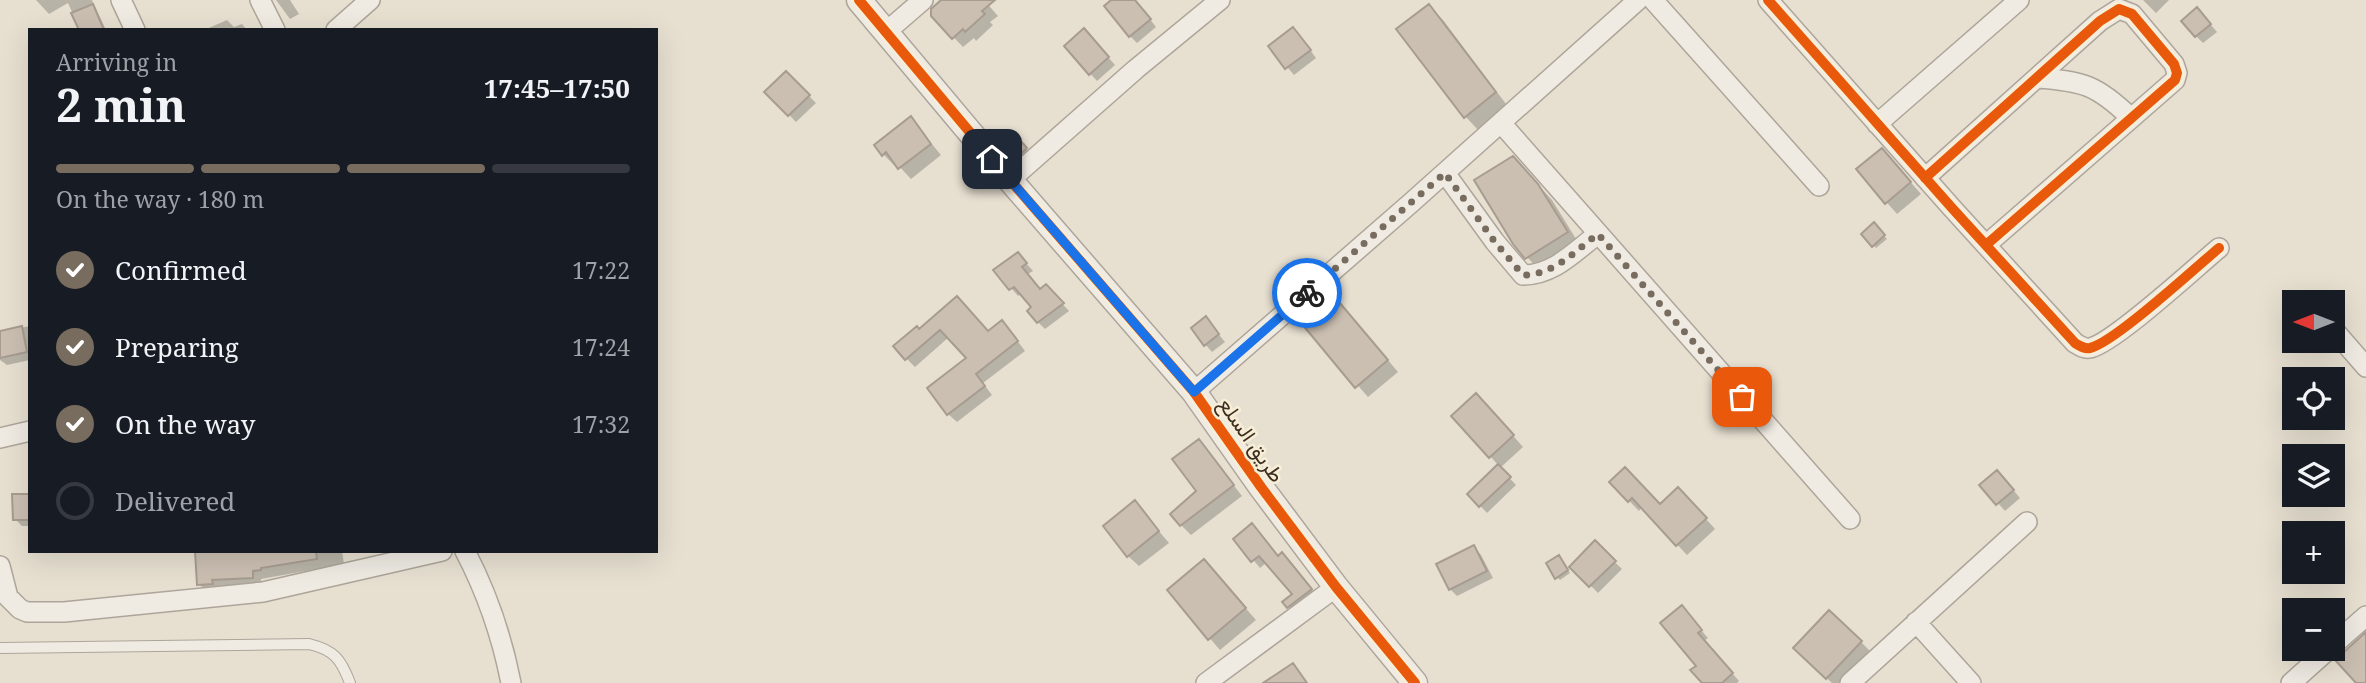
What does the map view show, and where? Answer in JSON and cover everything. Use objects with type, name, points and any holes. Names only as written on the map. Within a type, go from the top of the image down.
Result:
[{"type":"street","points":[[121,0],[134,28]]},
{"type":"street","points":[[260,0],[274,28]]},
{"type":"street","points":[[338,28],[370,0]]},
{"type":"street","name":"طريق السلع","points":[[859,0],[1010,180],[1194,392],[1336,587],[1415,683]]},
{"type":"street","points":[[887,32],[923,0]]},
{"type":"street","points":[[1010,180],[1136,69],[1220,0]]},
{"type":"street","points":[[1194,392],[1638,0]]},
{"type":"street","points":[[1653,0],[1819,186]]},
{"type":"street","points":[[1768,0],[2058,326],[2084,348],[2092,348],[2127,324],[2219,248]]},
{"type":"street","points":[[1877,124],[2019,0]]},
{"type":"street","points":[[1925,178],[2100,21],[2119,9],[2133,14],[2174,64],[2177,73],[2175,80],[1986,245]]},
{"type":"street","points":[[2037,78],[2066,80],[2094,87],[2112,99],[2131,118]]},
{"type":"street","points":[[1501,123],[1850,519]]},
{"type":"street","points":[[1445,173],[1495,242],[1523,275],[1543,273],[1553,268],[1598,234]]},
{"type":"street","points":[[2345,342],[2366,367]]},
{"type":"street","points":[[0,438],[28,431]]},
{"type":"street","points":[[1850,683],[2027,522]]},
{"type":"street","points":[[0,566],[8,597],[20,609],[27,612],[64,612],[263,592],[433,553]]},
{"type":"street","points":[[466,553],[480,579],[493,614],[511,683]]},
{"type":"street","points":[[1206,683],[1336,587]]},
{"type":"street","points":[[2345,634],[2366,616]]},
{"type":"street","points":[[1916,622],[1972,683]]},
{"type":"street","points":[[2291,683],[2316,661]]},
{"type":"lane","points":[[0,648],[309,644],[327,649],[339,661],[350,683]]},
{"type":"building","points":[[941,0],[995,0],[982,11],[985,14],[965,32],[963,29],[952,39],[931,16],[931,9]]},
{"type":"building","points":[[1111,0],[1135,0],[1151,19],[1129,37],[1104,6]]},
{"type":"building","points":[[93,4],[103,28],[78,28],[71,13]]},
{"type":"building","points":[[1429,4],[1496,92],[1464,118],[1396,29]]},
{"type":"building","points":[[2197,7],[2211,24],[2195,37],[2181,21]]},
{"type":"building","points":[[1293,27],[1311,50],[1285,69],[1268,46]]},
{"type":"building","points":[[1084,28],[1109,57],[1089,75],[1064,46]]},
{"type":"building","points":[[786,71],[810,95],[788,116],[764,92]]},
{"type":"building","points":[[911,116],[931,144],[898,169],[886,152],[882,156],[874,145]]},
{"type":"building","points":[[1019,139],[1027,148],[1016,158],[1007,148]]},
{"type":"building","points":[[1882,148],[1911,182],[1885,204],[1856,169]]},
{"type":"building","points":[[1513,156],[1538,184],[1568,232],[1525,259],[1474,180]]},
{"type":"building","points":[[1874,222],[1885,235],[1872,247],[1861,234]]},
{"type":"building","points":[[1018,252],[1027,263],[1022,267],[1040,289],[1046,284],[1064,303],[1037,323],[1027,311],[1031,307],[1014,287],[1009,290],[993,270]]},
{"type":"building","points":[[957,296],[988,331],[1002,320],[1018,341],[976,374],[985,386],[947,415],[927,388],[966,358],[940,330],[905,360],[893,346],[917,326],[919,329]]},
{"type":"building","points":[[1334,296],[1388,360],[1355,388],[1302,324]]},
{"type":"building","points":[[1206,316],[1219,334],[1204,346],[1191,328]]},
{"type":"building","points":[[22,326],[27,352],[0,358],[0,331]]},
{"type":"building","points":[[1476,393],[1514,435],[1489,458],[1451,416]]},
{"type":"building","points":[[1199,439],[1234,485],[1180,526],[1170,514],[1196,491],[1172,459]]},
{"type":"building","points":[[1498,464],[1511,477],[1479,507],[1467,494]]},
{"type":"building","points":[[1625,467],[1660,504],[1678,487],[1707,518],[1676,546],[1632,498],[1628,502],[1609,482]]},
{"type":"building","points":[[1997,470],[2014,490],[1996,505],[1979,485]]},
{"type":"building","points":[[12,494],[28,494],[28,520],[13,520]]},
{"type":"building","points":[[1135,500],[1159,531],[1127,557],[1103,526]]},
{"type":"building","points":[[1252,523],[1278,556],[1282,552],[1312,589],[1287,608],[1282,602],[1292,594],[1259,556],[1251,562],[1233,539]]},
{"type":"building","points":[[1595,540],[1616,561],[1589,587],[1569,567]]},
{"type":"building","points":[[1474,545],[1487,571],[1449,590],[1436,564]]},
{"type":"building","points":[[195,553],[316,553],[317,559],[253,571],[253,578],[212,580],[213,584],[197,585]]},
{"type":"building","points":[[1559,555],[1568,570],[1555,579],[1546,563]]},
{"type":"building","points":[[1204,559],[1246,608],[1208,640],[1167,590]]},
{"type":"building","points":[[1682,605],[1702,630],[1698,633],[1733,673],[1722,683],[1702,683],[1690,670],[1696,666],[1660,623]]},
{"type":"building","points":[[1829,610],[1862,641],[1826,679],[1793,648]]},
{"type":"building","points":[[2366,632],[2366,683],[2356,683],[2336,661],[2345,661],[2345,651]]},
{"type":"building","points":[[1293,663],[1307,683],[1263,683]]},
{"type":"cycle path","points":[[859,0],[1010,180],[1194,392],[1336,587],[1415,683]]},
{"type":"cycle path","points":[[1768,0],[1952,208],[2080,346],[2090,348],[2117,333],[2219,248]]},
{"type":"cycle path","points":[[1925,178],[2100,21],[2119,9],[2132,14],[2174,64],[2177,73],[2175,80],[1986,245]]},
{"type":"way so far","points":[[1307,293],[1445,173],[1495,242],[1523,275],[1543,273],[1553,268],[1598,234],[1742,397]]},
{"type":"route","points":[[992,159],[1194,392],[1307,293]]}]
